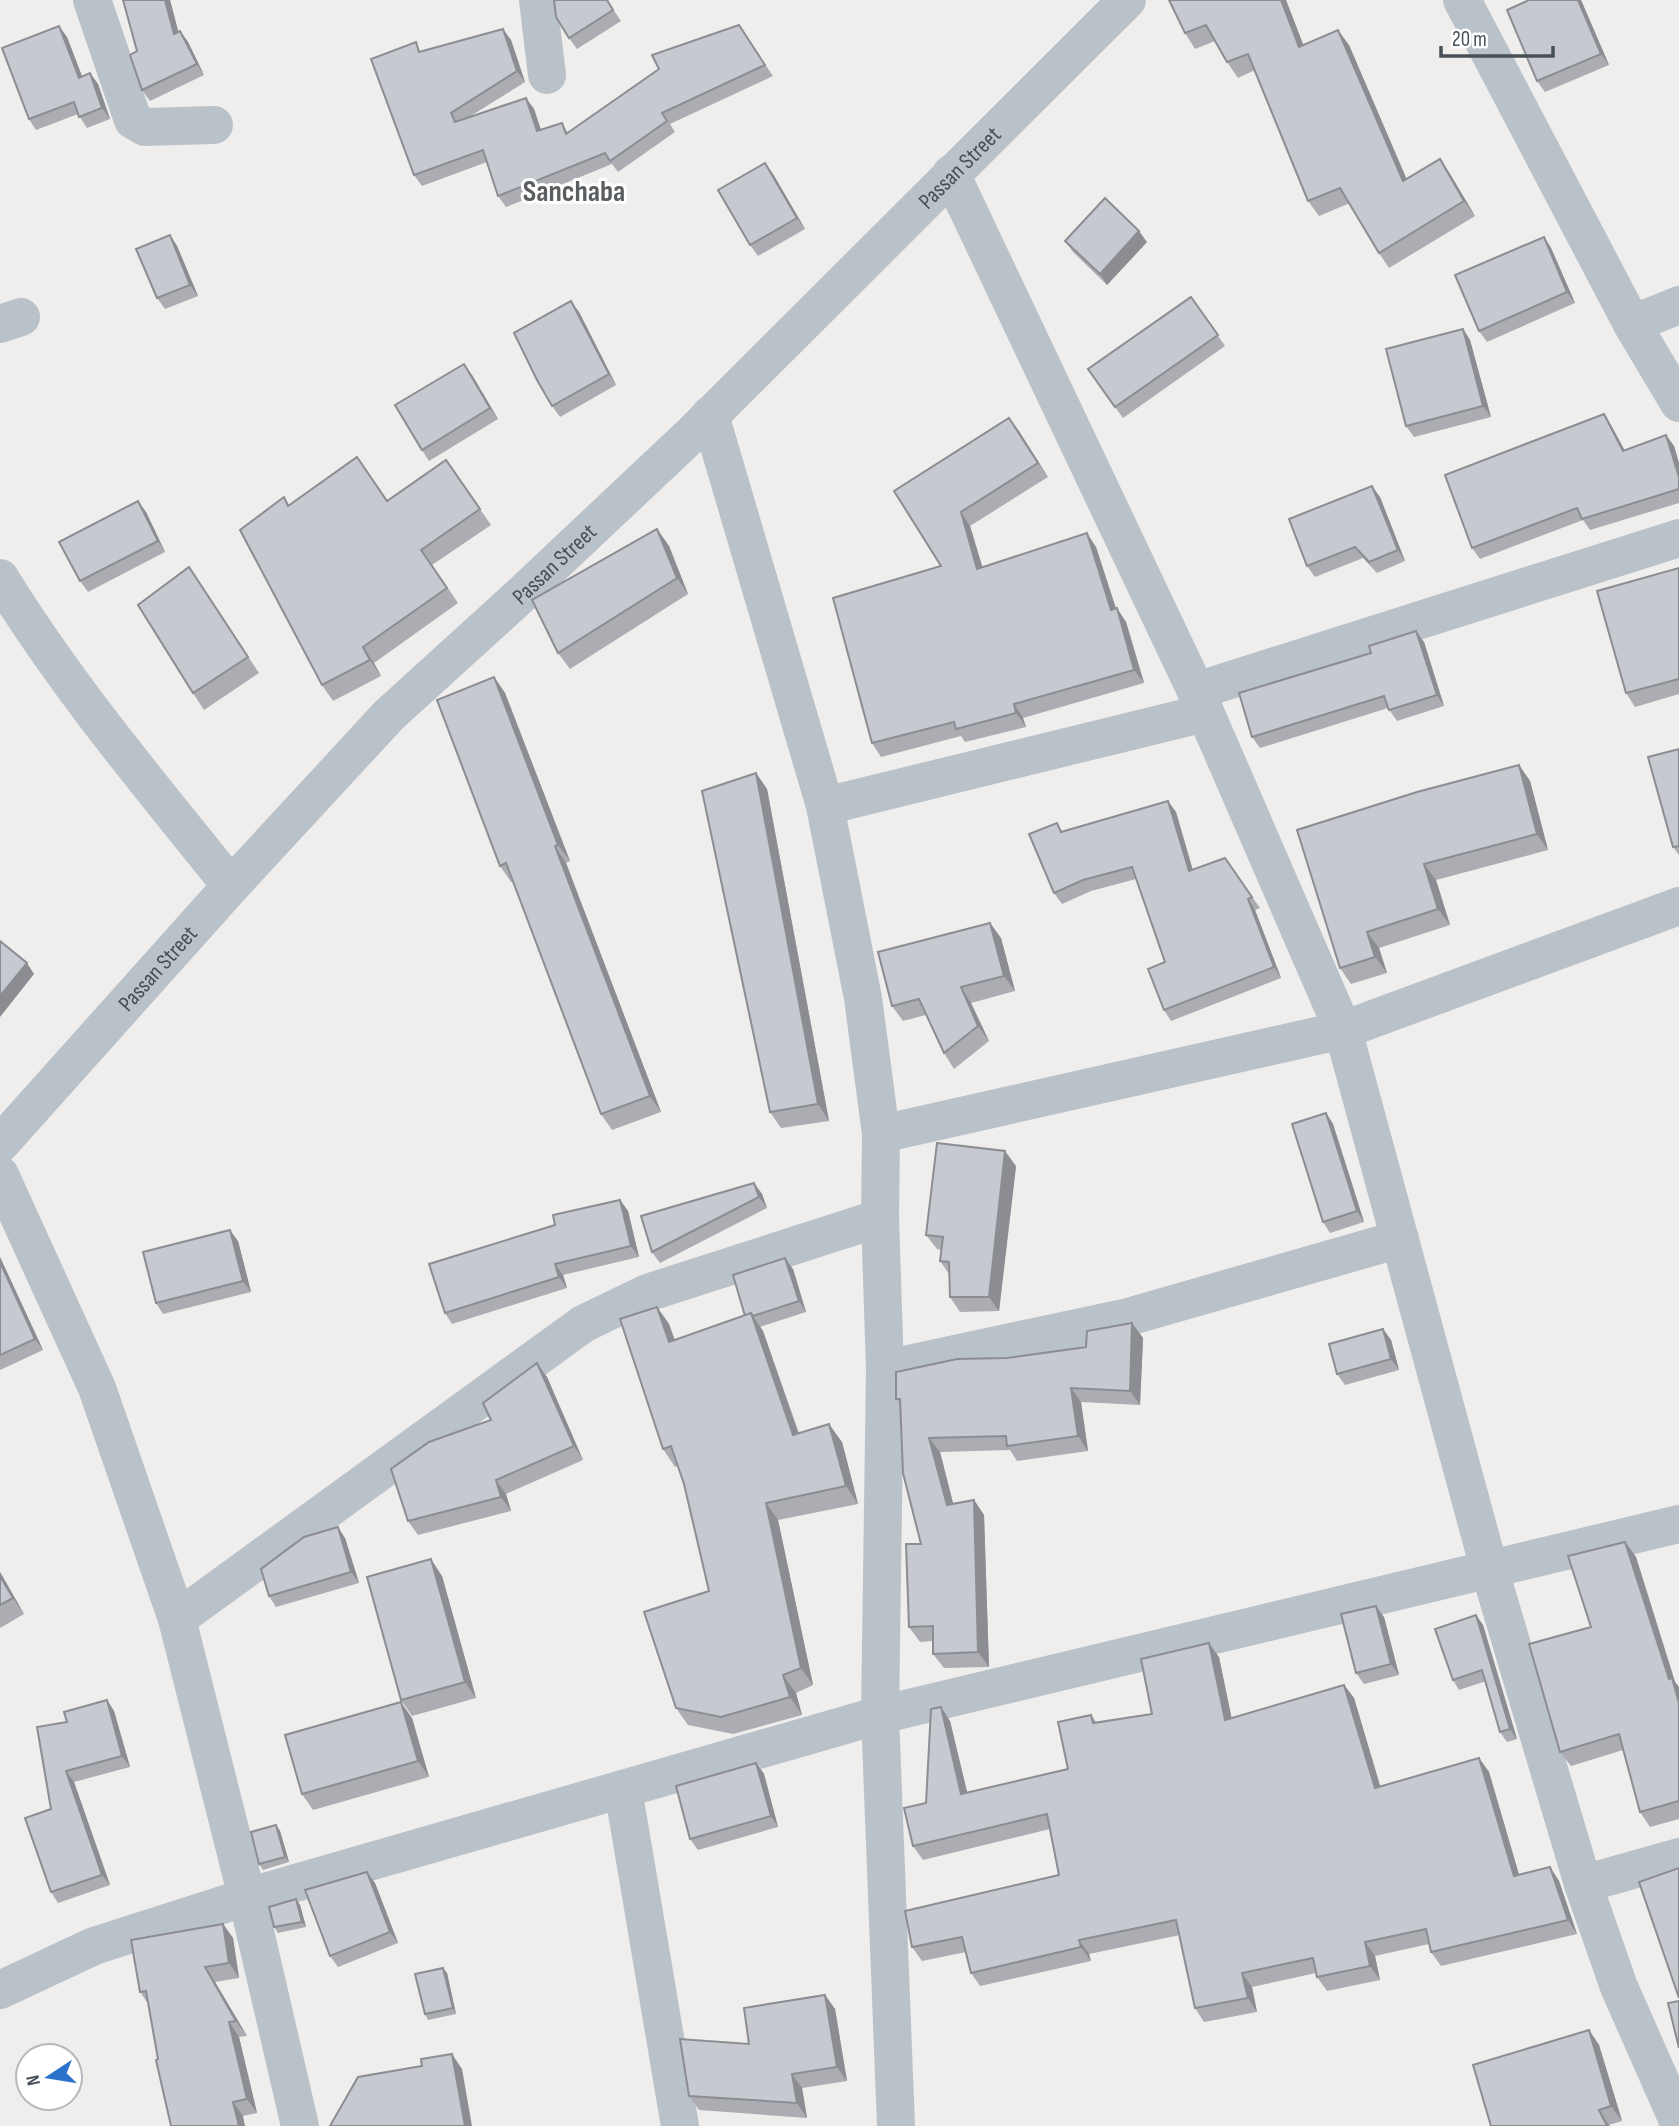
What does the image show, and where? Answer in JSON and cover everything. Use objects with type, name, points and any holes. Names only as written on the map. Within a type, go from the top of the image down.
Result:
[{"type":"street","points":[[92,0],[133,120],[145,127],[214,125]]},
{"type":"street","points":[[538,0],[547,75]]},
{"type":"street","points":[[1462,0],[1632,324],[1679,403]]},
{"type":"street","name":"Passan Street","points":[[0,1144],[231,886],[389,715],[522,595],[710,415],[1122,1]]},
{"type":"street","points":[[951,174],[1200,702],[1343,1030],[1489,1568],[1583,1884],[1619,1987],[1679,2123]]},
{"type":"street","points":[[1632,324],[1679,305]]},
{"type":"street","points":[[710,415],[825,806],[863,998],[881,1134],[880,1218],[885,1369],[880,1715],[896,2126]]},
{"type":"street","points":[[825,806],[1200,702],[1679,538]]},
{"type":"street","points":[[0,578],[120,749],[231,886]]},
{"type":"street","points":[[881,1134],[1343,1030],[1679,906]]},
{"type":"street","points":[[0,1175],[97,1388],[177,1619],[247,1897],[300,2126]]},
{"type":"street","points":[[177,1619],[583,1324],[647,1293],[880,1218]]},
{"type":"street","points":[[885,1369],[1128,1317],[1400,1239]]},
{"type":"street","points":[[0,1990],[94,1946],[247,1897],[880,1715],[1679,1524]]},
{"type":"street","points":[[623,1790],[680,2126]]},
{"type":"street","points":[[1583,1884],[1679,1857]]},
{"type":"building","points":[[123,0],[165,0],[174,34],[180,31],[197,64],[142,90],[130,55],[137,51]]},
{"type":"building","points":[[554,0],[607,0],[613,10],[569,38],[556,17]]},
{"type":"building","points":[[1169,0],[1281,0],[1299,47],[1338,30],[1403,181],[1440,159],[1464,201],[1379,253],[1340,188],[1308,201],[1248,54],[1227,62],[1206,25],[1185,33]]},
{"type":"building","points":[[1529,0],[1578,0],[1601,54],[1537,81],[1507,10]]},
{"type":"building","points":[[739,25],[765,65],[662,113],[667,121],[610,161],[605,153],[498,196],[483,150],[414,175],[371,59],[416,42],[419,52],[503,29],[517,71],[451,113],[455,122],[526,98],[537,131],[562,123],[566,134],[659,69],[652,55]]},
{"type":"building","points":[[59,26],[79,78],[90,73],[102,108],[79,117],[74,102],[29,119],[2,48]]},
{"type":"building","points":[[765,163],[797,218],[750,245],[718,190]]},
{"type":"building","points":[[1105,198],[1139,231],[1100,274],[1065,241]]},
{"type":"building","points":[[170,235],[190,285],[157,298],[136,249]]},
{"type":"building","points":[[1544,237],[1567,292],[1479,331],[1455,275]]},
{"type":"building","points":[[1191,297],[1218,335],[1115,407],[1088,369]]},
{"type":"building","points":[[571,301],[609,374],[552,406],[514,333]]},
{"type":"building","points":[[1463,329],[1483,406],[1406,426],[1386,349]]},
{"type":"building","points":[[464,364],[490,408],[422,450],[395,405]]},
{"type":"building","points":[[1604,414],[1623,451],[1666,435],[1679,477],[1679,489],[1582,519],[1577,508],[1472,548],[1445,475]]},
{"type":"building","points":[[1009,418],[1038,463],[961,512],[977,569],[1087,533],[1111,610],[1117,608],[1134,670],[1014,704],[1016,713],[956,729],[954,722],[872,743],[833,598],[941,566],[894,491]]},
{"type":"building","points":[[357,457],[387,501],[446,460],[480,509],[421,550],[447,588],[363,647],[370,660],[322,685],[240,530],[284,497],[288,506]]},
{"type":"building","points":[[1372,486],[1398,550],[1369,562],[1355,547],[1307,566],[1289,519]]},
{"type":"building","points":[[138,501],[158,541],[80,581],[59,542]]},
{"type":"building","points":[[657,529],[677,578],[558,653],[532,600]]},
{"type":"building","points":[[189,567],[248,657],[193,693],[138,605]]},
{"type":"building","points":[[1679,568],[1679,679],[1626,693],[1597,591]]},
{"type":"building","points":[[1416,631],[1437,695],[1389,710],[1384,696],[1252,737],[1239,693],[1371,653],[1369,646]]},
{"type":"building","points":[[494,677],[650,1096],[601,1114],[506,863],[500,866],[437,700]]},
{"type":"building","points":[[1679,749],[1679,846],[1673,847],[1648,757]]},
{"type":"building","points":[[1519,765],[1537,834],[1424,864],[1438,909],[1367,932],[1375,957],[1340,968],[1297,830],[1417,792]]},
{"type":"building","points":[[756,773],[818,1104],[770,1112],[702,791]]},
{"type":"building","points":[[1168,801],[1189,871],[1225,858],[1252,897],[1248,899],[1274,967],[1164,1010],[1148,969],[1165,962],[1132,867],[1083,880],[1054,893],[1029,834],[1057,823],[1061,832]]},
{"type":"building","points":[[990,923],[1004,976],[961,987],[978,1026],[944,1053],[919,999],[892,1006],[878,952]]},
{"type":"building","points":[[0,941],[27,963],[0,996]]},
{"type":"building","points":[[1326,1113],[1357,1211],[1323,1222],[1292,1124]]},
{"type":"building","points":[[937,1143],[1005,1151],[989,1297],[950,1297],[949,1262],[940,1261],[943,1237],[926,1235]]},
{"type":"building","points":[[754,1183],[759,1197],[652,1252],[641,1216]]},
{"type":"building","points":[[620,1200],[631,1246],[555,1264],[559,1277],[445,1313],[429,1264],[555,1225],[553,1215]]},
{"type":"building","points":[[230,1230],[243,1281],[156,1303],[143,1252]]},
{"type":"building","points":[[785,1258],[799,1301],[753,1316],[751,1313],[745,1316],[733,1275]]},
{"type":"building","points":[[0,1262],[35,1339],[0,1355]]},
{"type":"building","points":[[657,1307],[669,1342],[751,1313],[793,1435],[829,1424],[846,1486],[766,1503],[801,1668],[783,1675],[790,1697],[721,1717],[676,1708],[644,1612],[709,1591],[684,1484],[671,1446],[663,1449],[620,1319]]},
{"type":"building","points":[[1132,1323],[1130,1391],[1071,1388],[1078,1436],[1007,1446],[1006,1436],[929,1438],[947,1505],[974,1500],[978,1652],[933,1654],[933,1626],[909,1627],[906,1544],[921,1544],[903,1473],[900,1399],[896,1399],[896,1372],[957,1359],[1007,1358],[1086,1347],[1087,1331]]},
{"type":"building","points":[[1383,1329],[1391,1359],[1337,1374],[1329,1344]]},
{"type":"building","points":[[537,1363],[574,1446],[496,1480],[501,1497],[408,1521],[391,1469],[429,1442],[491,1420],[483,1403]]},
{"type":"building","points":[[338,1527],[351,1572],[269,1596],[261,1569],[304,1537]]},
{"type":"building","points":[[1625,1542],[1679,1703],[1679,1801],[1640,1812],[1619,1734],[1560,1752],[1529,1644],[1591,1627],[1568,1556]]},
{"type":"building","points":[[431,1559],[465,1682],[401,1700],[367,1577]]},
{"type":"building","points":[[0,1576],[13,1598],[0,1605]]},
{"type":"building","points":[[1376,1606],[1391,1664],[1356,1673],[1341,1614]]},
{"type":"building","points":[[1476,1615],[1510,1729],[1500,1732],[1482,1670],[1453,1680],[1435,1629]]},
{"type":"building","points":[[1209,1643],[1225,1720],[1344,1685],[1375,1788],[1479,1758],[1514,1876],[1550,1867],[1568,1920],[1431,1952],[1426,1929],[1365,1942],[1370,1966],[1317,1977],[1313,1958],[1242,1973],[1248,1998],[1195,2008],[1176,1920],[1079,1940],[1081,1947],[971,1973],[962,1937],[912,1947],[905,1911],[1059,1875],[1047,1814],[913,1846],[904,1808],[926,1803],[931,1709],[941,1707],[961,1794],[1068,1769],[1058,1722],[1091,1715],[1093,1723],[1152,1714],[1141,1659]]},
{"type":"building","points":[[107,1700],[122,1756],[66,1771],[102,1875],[51,1892],[25,1818],[51,1809],[37,1727],[67,1722],[64,1712]]},
{"type":"building","points":[[401,1702],[418,1761],[302,1794],[285,1735]]},
{"type":"building","points":[[756,1763],[771,1816],[690,1839],[676,1786]]},
{"type":"building","points":[[276,1825],[285,1857],[259,1864],[251,1832]]},
{"type":"building","points":[[1679,1868],[1679,1998],[1639,1882]]},
{"type":"building","points":[[367,1872],[390,1932],[330,1956],[305,1890]]},
{"type":"building","points":[[296,1899],[302,1922],[274,1927],[269,1907]]},
{"type":"building","points":[[223,1924],[229,1963],[205,1967],[236,2021],[229,2022],[247,2099],[233,2102],[239,2126],[171,2126],[156,2060],[158,2059],[146,1991],[140,1992],[131,1940]]},
{"type":"building","points":[[443,1968],[453,2008],[425,2014],[415,1974]]},
{"type":"building","points":[[825,1995],[837,2067],[792,2074],[797,2103],[689,2096],[680,2039],[749,2044],[744,2008]]},
{"type":"building","points":[[1679,2001],[1679,2048],[1668,2003]]},
{"type":"building","points":[[1589,2030],[1611,2106],[1599,2110],[1607,2126],[1491,2126],[1473,2065]]},
{"type":"building","points":[[452,2054],[465,2126],[330,2126],[358,2077],[422,2066],[421,2059]]},
{"type":"district","name":"Sanchaba","points":[[574,191]]}]
